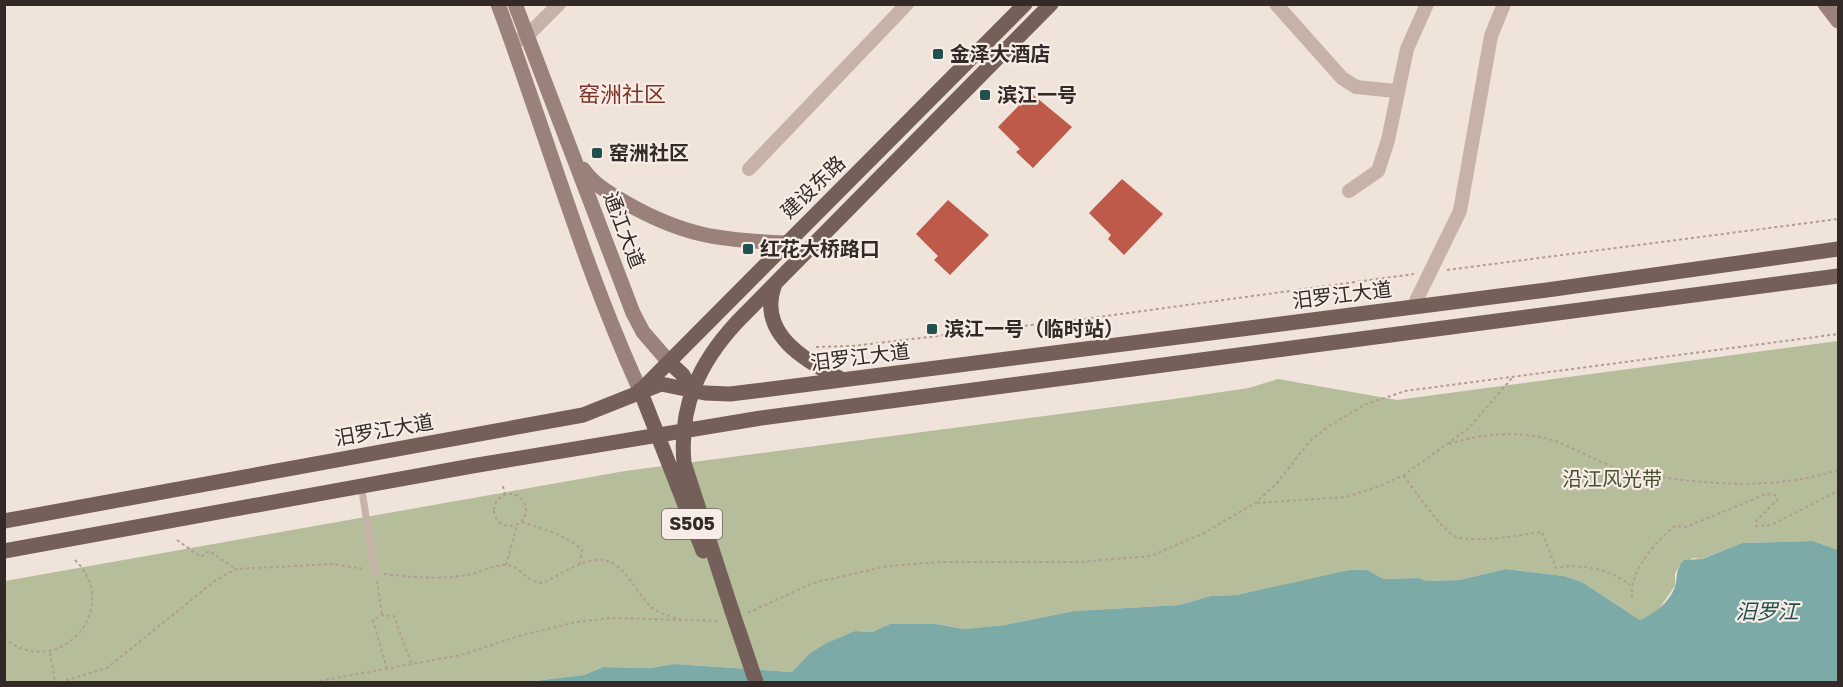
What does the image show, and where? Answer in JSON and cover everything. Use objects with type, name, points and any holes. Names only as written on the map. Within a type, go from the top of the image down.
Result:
[{"type":"main road","name":"通江大道","points":[[498,4],[519,40],[571,153],[633,313],[643,332],[683,375],[691,390]]},
{"type":"main road","name":"通江大道","points":[[515,4],[519,40],[609,321],[640,390]]},
{"type":"main road","name":"建设东路","points":[[640,390],[756,277],[785,243],[911,121],[1025,4]]},
{"type":"main road","name":"建设东路","points":[[684,431],[691,390],[717,344],[1051,4]]},
{"type":"main road","points":[[1825,4],[1839,21]]},
{"type":"main road","points":[[571,153],[593,183],[673,227],[692,234],[724,239],[785,243]]},
{"type":"main road","name":"汨罗江大道","points":[[4,521],[583,415],[640,390],[668,384],[691,390],[730,394],[1413,307],[1839,249]]},
{"type":"main road","points":[[4,551],[361,485],[772,417],[1839,276]]},
{"type":"main road","points":[[776,282],[769,300],[770,316],[776,328],[787,342],[818,367],[843,380]]},
{"type":"main road","name":"S505","points":[[640,390],[657,436],[733,614],[750,682]]},
{"type":"main road","name":"S505","points":[[684,431],[684,463],[756,682]]},
{"type":"street","points":[[519,40],[559,4]]},
{"type":"street","points":[[749,169],[907,4]]},
{"type":"street","points":[[1276,4],[1342,78],[1356,87],[1396,90]]},
{"type":"street","points":[[1349,191],[1378,171],[1388,140],[1396,90],[1407,49],[1427,4]]},
{"type":"street","points":[[1413,307],[1460,211],[1491,36],[1504,4]]},
{"type":"lane","points":[[361,485],[375,572]]},
{"type":"path","points":[[811,347],[853,346],[1099,317],[1839,219]]},
{"type":"path","points":[[314,682],[461,655],[577,622],[611,618],[656,618],[692,622],[733,614],[813,583],[888,566],[940,562],[1080,562],[1151,556],[1204,533],[1255,503],[1276,484],[1310,441],[1329,426],[1364,405],[1405,391],[1839,334]]},
{"type":"path","points":[[1255,503],[1346,497],[1404,475],[1469,428],[1512,378]]},
{"type":"path","points":[[1449,444],[1466,438],[1533,436],[1557,441],[1626,471],[1693,481],[1771,483],[1814,478],[1839,470]]},
{"type":"path","points":[[1404,475],[1446,529],[1455,537],[1471,538],[1542,532],[1556,568],[1583,567],[1604,570],[1630,585]]},
{"type":"path","points":[[503,486],[505,495]]},
{"type":"path","points":[[1632,598],[1630,585],[1639,567],[1665,534],[1675,526],[1686,527],[1766,494],[1775,495],[1778,499],[1756,521],[1756,526],[1771,525],[1839,491]]},
{"type":"path","points":[[505,495],[515,495],[524,501],[526,512],[522,522],[507,526],[495,516],[494,506],[505,495]]},
{"type":"path","points":[[522,522],[559,534],[582,549],[580,564]]},
{"type":"path","points":[[507,565],[517,525]]},
{"type":"path","points":[[177,540],[201,557],[209,552],[236,569]]},
{"type":"path","points":[[4,638],[22,650],[50,653],[72,640],[85,627],[93,608],[92,587],[86,570],[74,559]]},
{"type":"path","points":[[60,682],[107,668],[207,587],[236,569],[332,564],[424,579],[467,575],[507,565],[518,570],[524,578],[543,583],[580,564],[597,560],[610,562],[621,570],[650,606],[663,614],[692,622]]},
{"type":"path","points":[[375,572],[382,615]]},
{"type":"path","points":[[387,670],[373,620],[382,615],[394,616],[412,665]]},
{"type":"path","points":[[50,653],[55,682]]},
{"type":"green space","name":"沿江风光带","points":[[1838,341],[1838,550],[1813,541],[1742,543],[1701,559],[1693,558],[1679,566],[1675,574],[1675,586],[1656,613],[1640,620],[1582,582],[1564,576],[1506,569],[1459,580],[1427,581],[1419,578],[1384,579],[1367,570],[1237,595],[1211,596],[1179,605],[1074,611],[1005,625],[964,629],[936,624],[890,624],[872,632],[855,631],[809,654],[792,672],[674,664],[650,668],[603,667],[584,675],[525,682],[5,682],[5,581],[625,471],[1174,399],[1249,388],[1278,379],[1397,400]]},
{"type":"water","name":"汨罗江","points":[[1813,541],[1838,550],[1838,682],[525,682],[584,675],[603,667],[650,668],[674,664],[792,672],[809,654],[825,644],[855,631],[872,632],[890,624],[936,624],[964,629],[1005,625],[1074,611],[1179,605],[1211,596],[1237,595],[1350,570],[1367,570],[1384,579],[1419,578],[1427,581],[1459,580],[1506,569],[1564,576],[1582,582],[1640,620],[1651,615],[1669,598],[1675,587],[1679,567],[1684,560],[1702,559],[1742,543]]},
{"type":"building","points":[[1031,93],[1072,127],[1033,168],[1016,152],[1020,149],[998,127]]},
{"type":"building","points":[[1122,179],[1163,214],[1124,255],[1108,239],[1111,235],[1089,213]]},
{"type":"building","points":[[948,200],[989,235],[950,275],[934,260],[938,256],[916,234]]},
{"type":"place","name":"金泽大酒店","points":[[938,54]]},
{"type":"place","name":"滨江一号","points":[[985,95]]},
{"type":"place","name":"窑洲社区","points":[[597,153]]},
{"type":"place","name":"红花大桥路口","points":[[748,249]]},
{"type":"place","name":"滨江一号（临时站）","points":[[932,329]]},
{"type":"district","name":"窑洲社区","points":[[622,94]]}]
